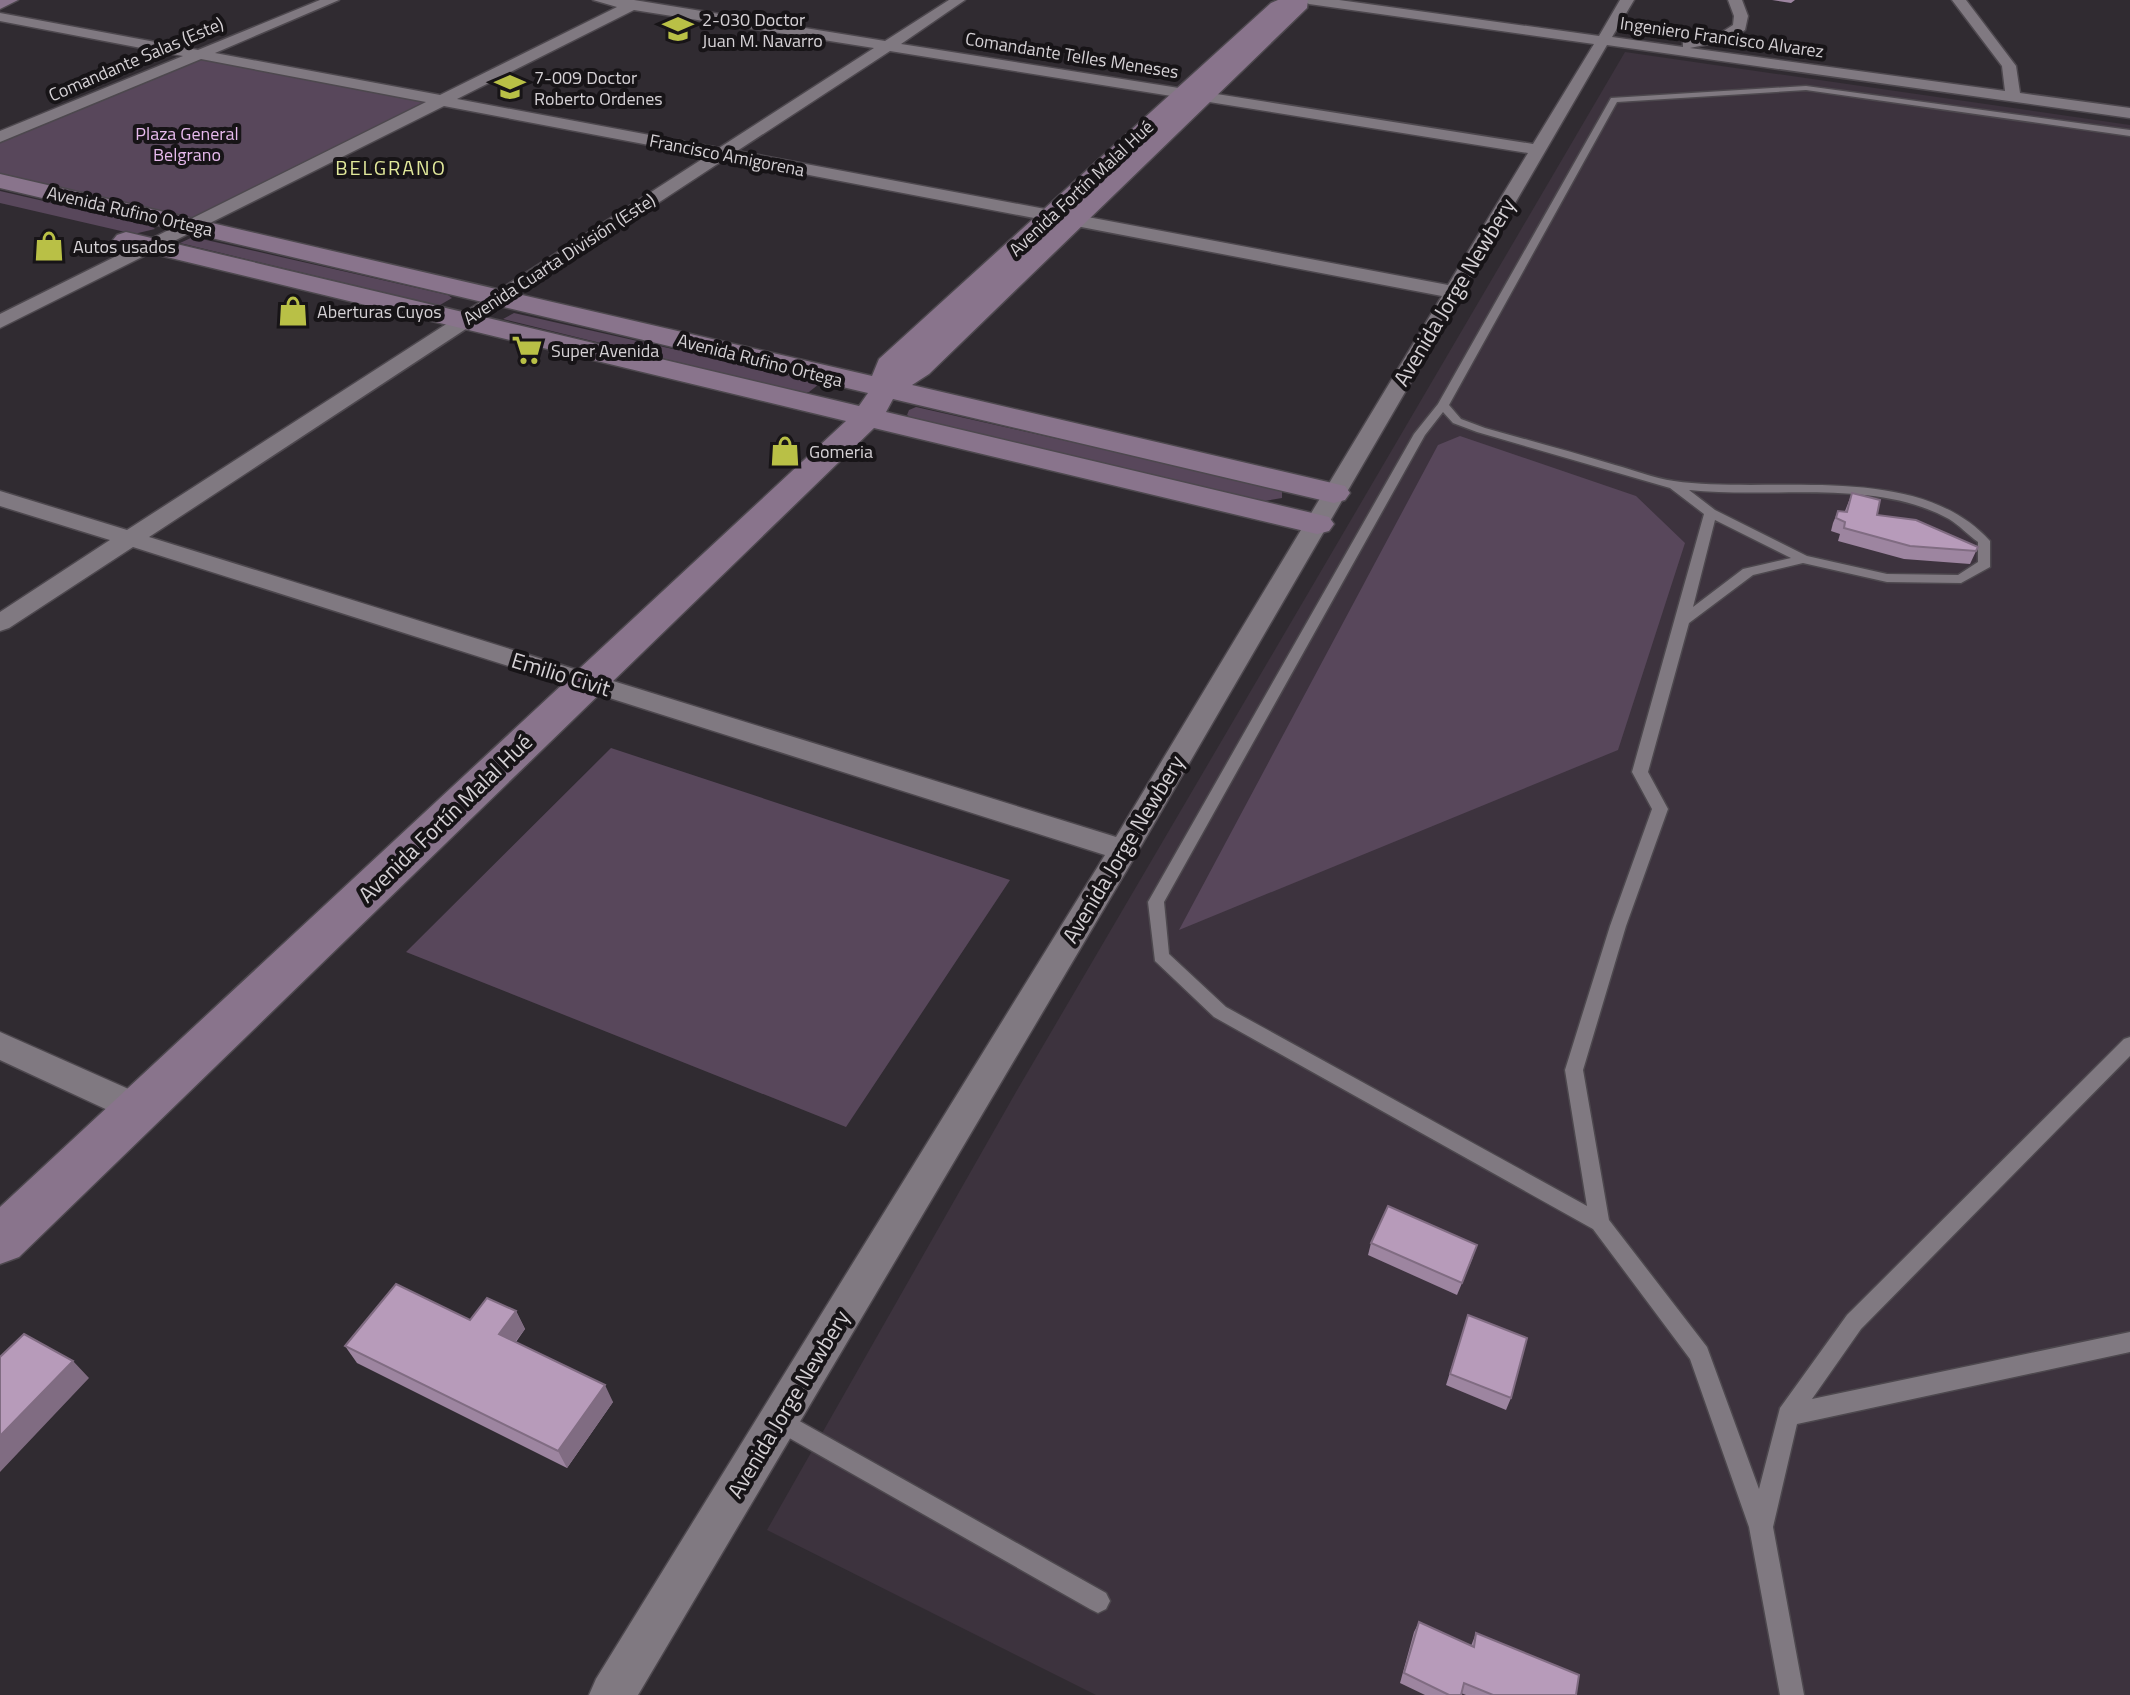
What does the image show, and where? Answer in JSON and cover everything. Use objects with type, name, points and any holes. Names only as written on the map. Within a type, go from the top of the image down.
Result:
[{"type":"main road","points":[[0,3],[8,0]]},
{"type":"main road","name":"Avenida Fortín Malal Hué","points":[[0,1241],[588,683],[876,404],[889,365],[1062,218],[1194,95],[1278,7],[1296,0]]},
{"type":"main road","name":"Avenida Rufino Ortega","points":[[0,181],[500,297],[876,404],[1317,524]]},
{"type":"main road","name":"Avenida Rufino Ortega","points":[[106,235],[465,321],[1334,493]]},
{"type":"street","name":"Comandante Salas (Este)","points":[[0,137],[332,0]]},
{"type":"street","name":"Comandante Telles Meneses","points":[[600,0],[637,2],[887,46],[1538,150]]},
{"type":"street","name":"Avenida Cuarta División (Este)","points":[[0,623],[958,0]]},
{"type":"street","name":"Ingeniero Francisco Alvarez","points":[[1309,0],[2130,113]]},
{"type":"street","name":"Avenida Jorge Newbery","points":[[612,1695],[1123,850],[1627,0]]},
{"type":"street","points":[[1663,49],[1710,41],[1733,33],[1740,27],[1741,16],[1735,0]]},
{"type":"street","points":[[1959,0],[2009,66],[2013,97]]},
{"type":"street","points":[[0,322],[637,2]]},
{"type":"street","name":"Francisco Amigorena","points":[[0,17],[1454,292]]},
{"type":"street","name":"Emilio Civit","points":[[0,498],[1123,850]]},
{"type":"street","points":[[0,1045],[139,1109]]},
{"type":"lane","points":[[1792,1695],[1761,1527],[1699,1354],[1600,1223],[1220,1012],[1161,956],[1156,902],[1420,434],[1443,405],[1614,100],[1806,88],[2130,133]]},
{"type":"lane","points":[[1443,405],[1457,421],[1481,430],[1674,485],[1762,493],[1855,490],[1911,500],[1965,521],[1984,541],[1985,564],[1961,579],[1887,578],[1803,559],[1711,513],[1674,485]]},
{"type":"lane","points":[[1600,1223],[1574,1070],[1618,926],[1660,809],[1640,772],[1711,513]]},
{"type":"lane","points":[[1683,621],[1748,572],[1803,559]]},
{"type":"lane","points":[[1761,1527],[1788,1415],[1854,1322],[2130,1044]]},
{"type":"lane","points":[[1788,1415],[2130,1342]]},
{"type":"lane","points":[[778,1420],[1098,1601]]},
{"type":"shaded area","points":[[1625,52],[2130,125],[2130,1695],[1096,1695],[767,1530],[1016,1092]]},
{"type":"green space","name":"Plaza General Belgrano","points":[[199,55],[441,101],[193,226],[0,181],[0,137]]},
{"type":"green space","points":[[0,191],[155,229],[134,234],[0,203]]},
{"type":"green space","points":[[193,237],[452,298],[440,305],[432,304],[180,243]]},
{"type":"green space","points":[[514,313],[819,384],[809,392],[800,392],[503,319]]},
{"type":"green space","points":[[916,407],[1275,488],[1282,492],[1282,498],[1265,501],[913,419],[907,415],[909,410]]},
{"type":"green space","points":[[1460,436],[1636,496],[1685,543],[1618,750],[1179,930],[1438,445]]},
{"type":"green space","points":[[611,748],[1010,880],[846,1127],[406,952]]},
{"type":"building","points":[[1852,493],[1880,500],[1877,515],[1916,520],[1978,547],[1976,551],[1910,546],[1844,528],[1845,522],[1836,518],[1838,511],[1847,512]]},
{"type":"building","points":[[1388,1206],[1477,1245],[1462,1283],[1371,1243]]},
{"type":"building","points":[[396,1284],[470,1320],[487,1298],[516,1311],[499,1334],[605,1385],[558,1451],[345,1346]]},
{"type":"building","points":[[1468,1315],[1527,1338],[1511,1398],[1450,1374]]},
{"type":"building","points":[[24,1334],[73,1361],[0,1436],[0,1357]]},
{"type":"building","points":[[1419,1622],[1474,1647],[1476,1633],[1579,1675],[1576,1695],[1493,1695],[1464,1683],[1461,1695],[1449,1695],[1404,1673]]},
{"type":"place","name":"2-030 Doctor Juan M. Navarro","points":[[678,29]]},
{"type":"place","name":"7-009 Doctor Roberto Ordenes","points":[[510,87]]},
{"type":"place","name":"Autos usados","points":[[49,246]]},
{"type":"place","name":"Aberturas Cuyos","points":[[293,311]]},
{"type":"place","name":"Super Avenida","points":[[527,350]]},
{"type":"place","name":"Gomeria","points":[[785,451]]},
{"type":"district","name":"BELGRANO","points":[[391,167]]}]
